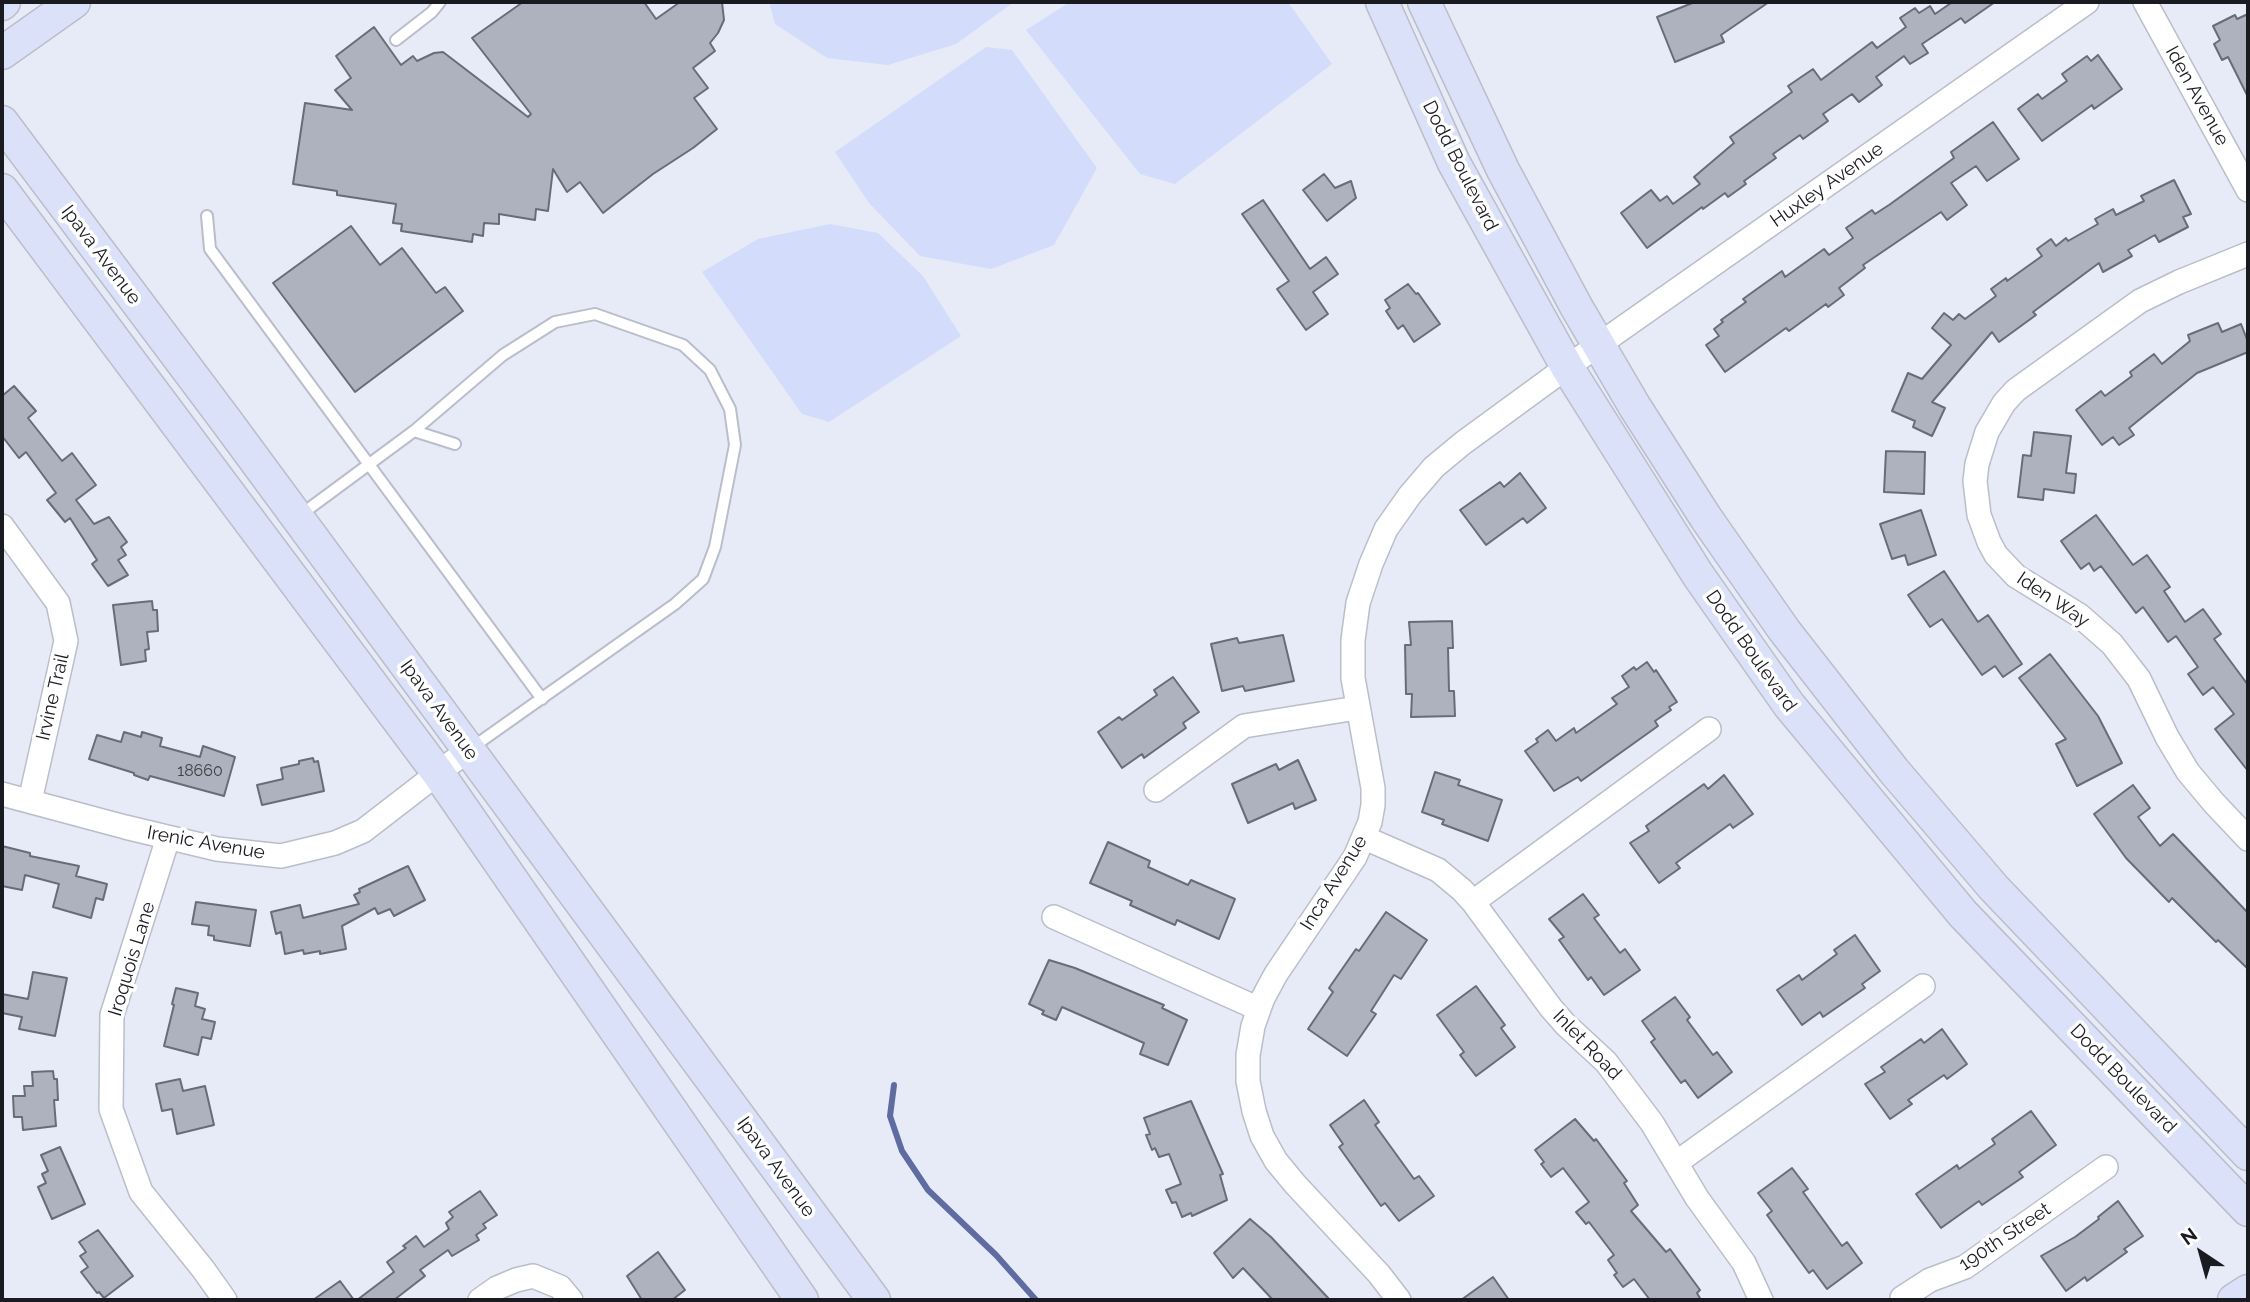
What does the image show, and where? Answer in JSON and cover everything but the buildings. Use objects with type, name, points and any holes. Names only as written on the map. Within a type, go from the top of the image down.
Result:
[{"type":"main road","points":[[2,53],[74,2]]},
{"type":"main road","name":"Dodd Boulevard","points":[[1382,2],[1454,163],[1567,367],[1698,575],[1797,716],[1962,914],[2248,1210]]},
{"type":"main road","name":"Dodd Boulevard","points":[[1424,2],[1503,170],[1577,308],[1653,435],[1730,553],[1823,682],[1902,781],[2001,895],[2248,1154]]},
{"type":"main road","name":"Ipava Avenue","points":[[2,122],[874,1300]]},
{"type":"main road","name":"Ipava Avenue","points":[[2,190],[438,773],[802,1300]]},
{"type":"main road","points":[[2234,1300],[2248,1291]]},
{"type":"street","name":"Huxley Avenue","points":[[1567,367],[2087,2]]},
{"type":"street","name":"Iden Avenue","points":[[2145,2],[2248,190]]},
{"type":"street","name":"Iden Way","points":[[2248,254],[2140,301],[2016,390],[1994,417],[1987,432],[1977,464],[1975,481],[1979,515],[1996,555],[2016,576],[2079,615],[2112,644],[2138,679],[2188,772],[2248,839]]},
{"type":"street","name":"Inca Avenue","points":[[1398,1300],[1379,1274],[1294,1184],[1276,1161],[1262,1136],[1254,1111],[1248,1081],[1248,1055],[1259,1009],[1276,974],[1355,857],[1364,838],[1373,805],[1373,788],[1353,678],[1353,640],[1358,603],[1386,529],[1434,467],[1567,367]]},
{"type":"street","name":"Irvine Trail","points":[[2,526],[58,603],[66,641],[30,802]]},
{"type":"street","points":[[1156,790],[1244,726],[1357,708]]},
{"type":"street","points":[[1473,902],[1709,729]]},
{"type":"street","name":"Irenic Avenue","points":[[2,794],[217,849],[281,856],[335,843],[363,831],[468,750]]},
{"type":"street","name":"Iroquois Lane","points":[[168,838],[112,1015],[111,1109],[141,1192],[204,1269],[225,1300]]},
{"type":"street","name":"Inlet Road","points":[[1364,838],[1438,870],[1473,902],[1558,1016],[1620,1078],[1652,1123],[1697,1198],[1744,1264],[1761,1300]]},
{"type":"street","points":[[1054,917],[1259,1009]]},
{"type":"street","points":[[1676,1163],[1923,986]]},
{"type":"street","name":"190th Street","points":[[1902,1300],[1930,1280],[1965,1267],[2106,1167]]},
{"type":"street","points":[[480,1300],[497,1288],[533,1276],[560,1287],[571,1300]]},
{"type":"lane","points":[[396,40],[432,12],[440,2]]},
{"type":"lane","points":[[207,216],[210,249],[542,699]]},
{"type":"lane","points":[[297,517],[414,431],[512,349],[555,322],[595,314],[683,345],[710,370],[730,409],[735,445],[715,547],[703,579],[675,604],[468,750]]},
{"type":"lane","points":[[414,431],[455,444]]},
{"type":"shaded area","points":[[769,2],[1014,2],[956,44],[888,65],[827,58],[775,24]]},
{"type":"shaded area","points":[[1070,2],[1288,2],[1332,64],[1175,184],[1140,174],[1026,30]]},
{"type":"shaded area","points":[[986,47],[1012,50],[1097,168],[1054,245],[991,269],[920,256],[869,203],[835,152]]},
{"type":"shaded area","points":[[830,224],[878,233],[923,276],[961,336],[829,422],[802,414],[702,272],[758,239]]},
{"type":"waterway","points":[[894,1085],[890,1116],[902,1151],[928,1190],[996,1255],[1036,1300]]}]
